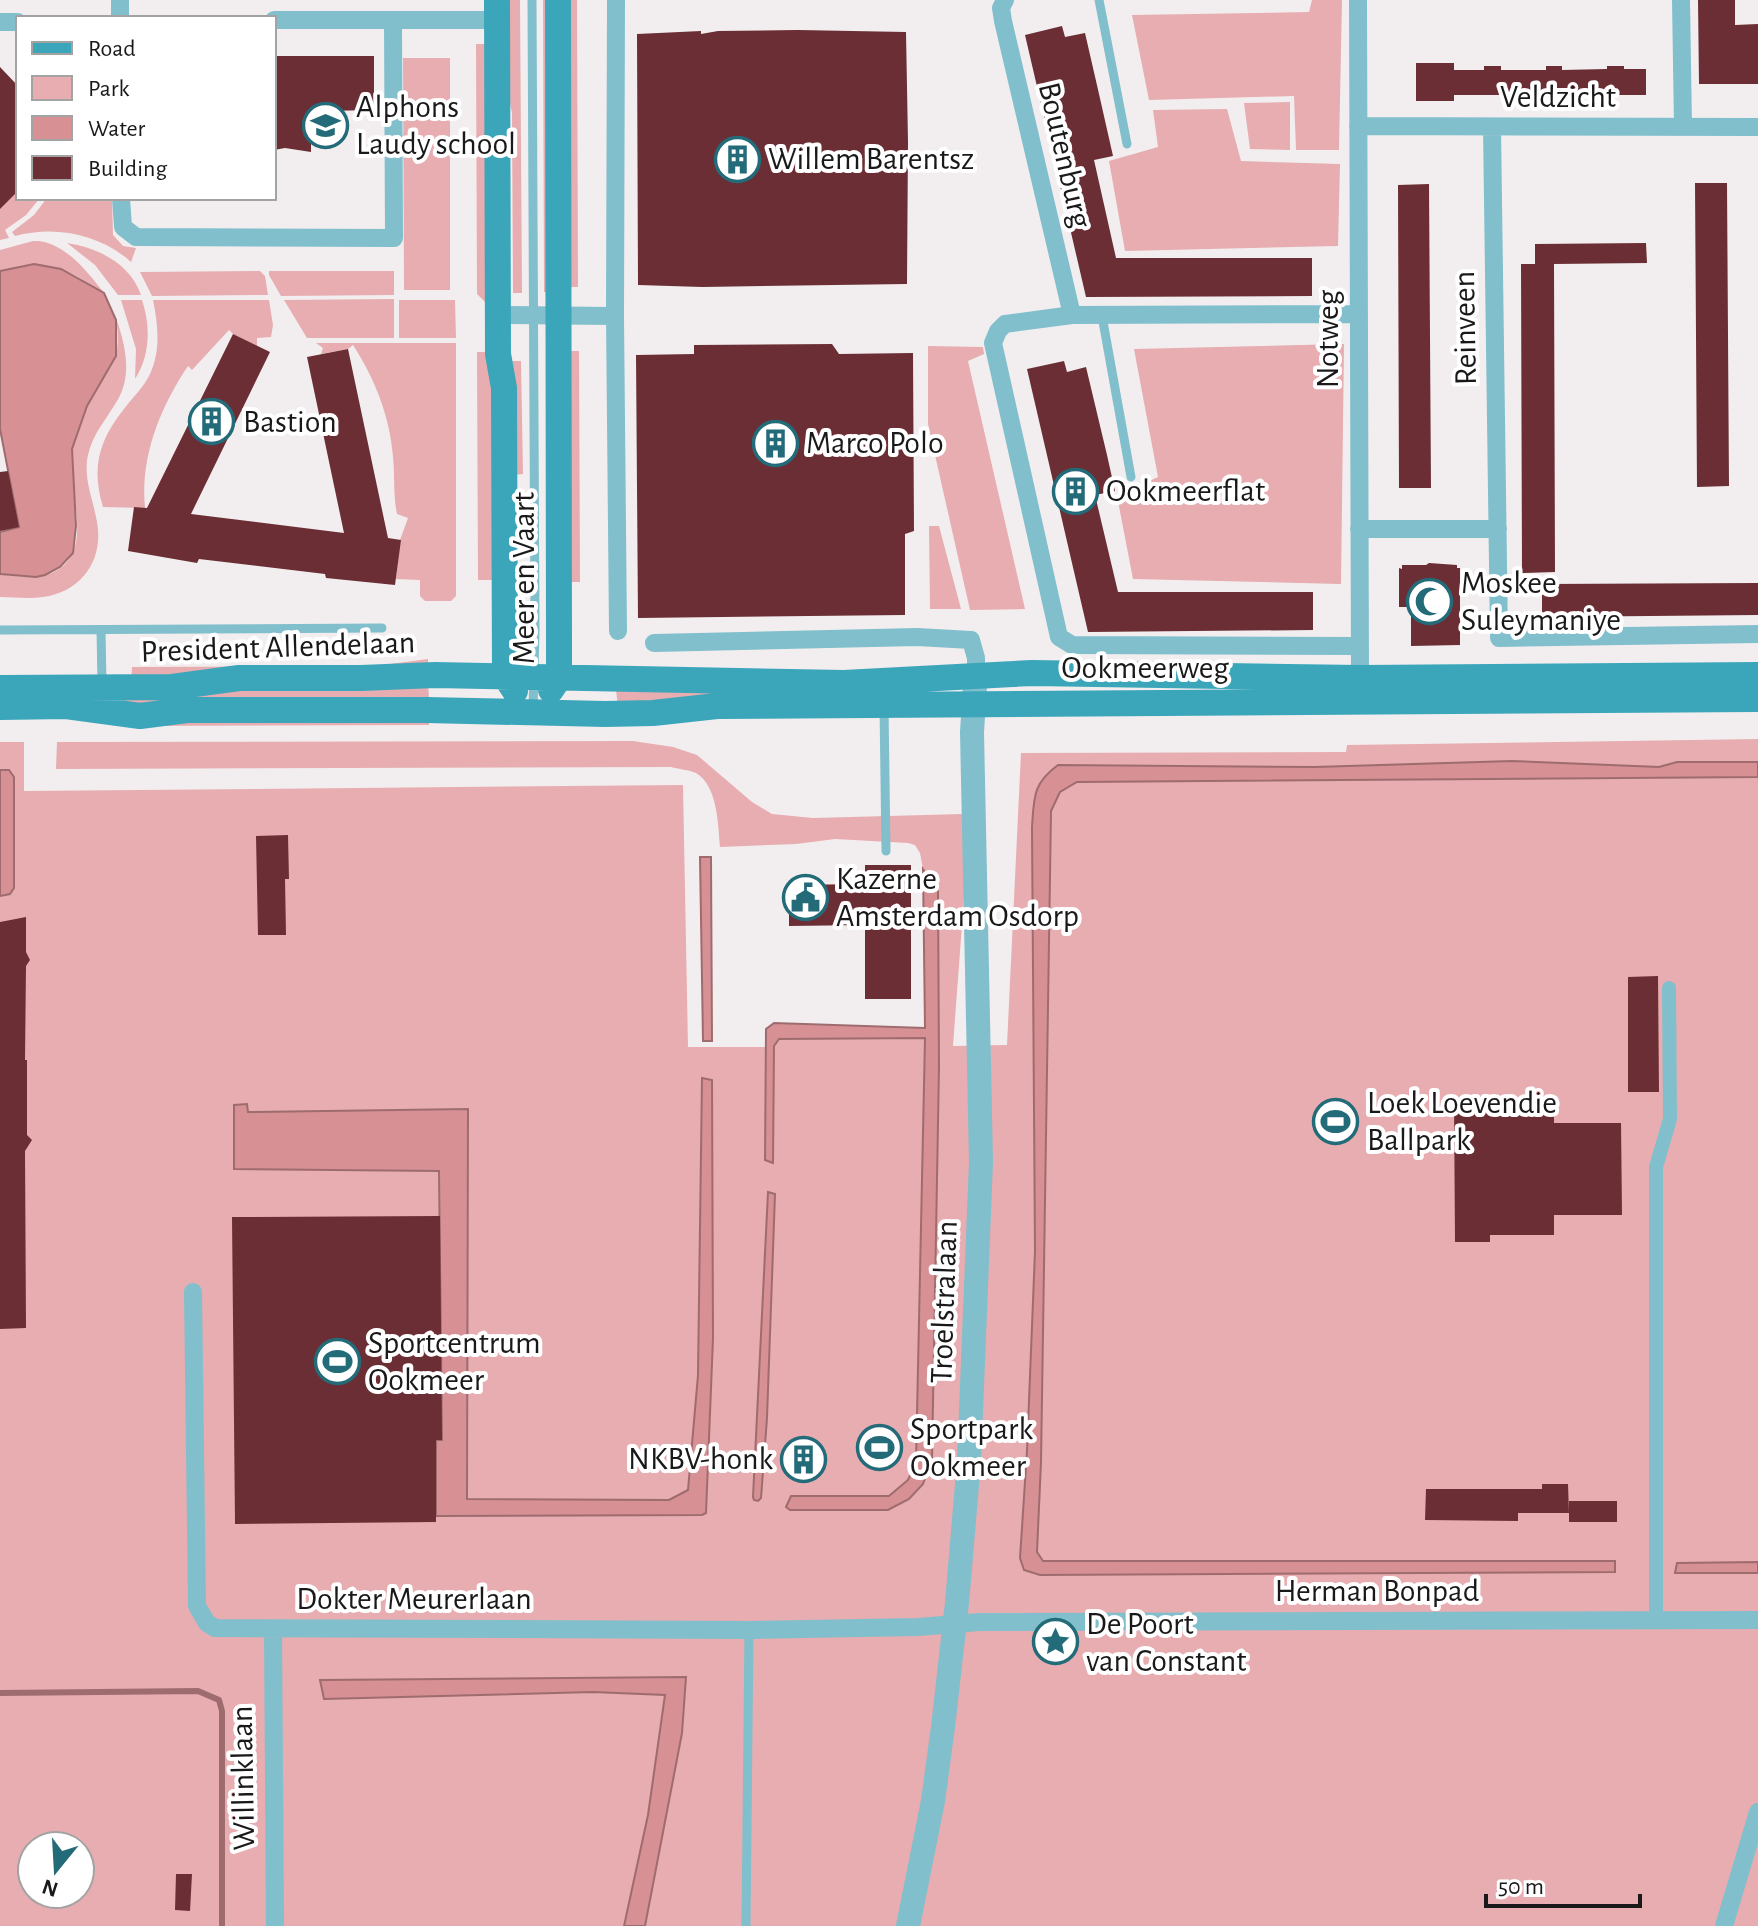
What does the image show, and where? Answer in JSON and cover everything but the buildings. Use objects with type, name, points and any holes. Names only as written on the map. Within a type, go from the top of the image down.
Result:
[{"type":"main road","name":"Meer en Vaart","points":[[532,712],[546,677],[546,315],[558,0]]},
{"type":"main road","name":"Meer en Vaart","points":[[497,10],[498,354],[504,388],[505,676],[532,712]]},
{"type":"main road","name":"Ookmeerweg","points":[[532,712],[629,713],[884,694],[976,676],[1046,673],[1360,678],[1758,675]]},
{"type":"main road","name":"President Allendelaan","points":[[0,707],[66,706],[239,678],[546,677]]},
{"type":"main road","name":"Ookmeerweg","points":[[546,677],[884,694],[974,705],[1047,702],[1758,699]]},
{"type":"main road","name":"President Allendelaan","points":[[0,688],[102,699],[140,716],[187,710],[532,712]]},
{"type":"street","points":[[121,200],[123,227],[128,233],[146,238],[394,238],[397,20],[402,0]]},
{"type":"street","points":[[616,0],[618,631]]},
{"type":"street","name":"Notweg","points":[[1358,0],[1360,678]]},
{"type":"street","points":[[1681,0],[1683,127]]},
{"type":"street","name":"Boutenburg","points":[[1003,4],[1072,315]]},
{"type":"street","points":[[276,20],[397,20],[497,10]]},
{"type":"street","name":"Veldzicht","points":[[1358,126],[1758,127]]},
{"type":"street","name":"Reinveen","points":[[1492,127],[1499,638],[1758,634]]},
{"type":"street","points":[[1072,315],[1358,314]]},
{"type":"street","points":[[498,315],[615,316]]},
{"type":"street","name":"Ookmeerweg","points":[[1072,315],[1005,324],[993,343],[1059,637],[1072,645],[1359,646]]},
{"type":"street","points":[[1359,529],[1498,529]]},
{"type":"street","points":[[654,643],[917,637],[971,640],[976,658],[976,676]]},
{"type":"street","name":"Troelstralaan","points":[[908,1926],[933,1801],[955,1624],[969,1461],[981,1162],[976,676]]},
{"type":"street","points":[[1656,1618],[1656,1171],[1670,1119],[1669,988]]},
{"type":"street","name":"Dokter Meurerlaan","points":[[193,1292],[197,1606],[207,1623],[215,1628],[749,1630],[955,1624]]},
{"type":"street","name":"Herman Bonpad","points":[[955,1624],[1656,1618],[1758,1620]]},
{"type":"street","name":"Willinklaan","points":[[273,1629],[275,1926]]},
{"type":"street","points":[[1724,1926],[1758,1812]]},
{"type":"lane","points":[[532,0],[546,315]]},
{"type":"lane","points":[[1099,0],[1127,144]]},
{"type":"lane","points":[[1102,316],[1131,477]]},
{"type":"lane","points":[[0,630],[382,628]]},
{"type":"lane","points":[[101,630],[102,699]]},
{"type":"lane","points":[[884,694],[886,851]]},
{"type":"lane","points":[[746,1926],[749,1630]]},
{"type":"green space","points":[[502,0],[520,0],[522,293],[513,293],[512,113],[504,74]]},
{"type":"green space","points":[[543,0],[552,0],[553,293],[544,292]]},
{"type":"green space","points":[[563,0],[577,0],[578,287],[564,287]]},
{"type":"green space","points":[[1312,0],[1342,0],[1339,150],[1296,150],[1294,96],[1149,100],[1132,15],[1309,12]]},
{"type":"green space","points":[[476,44],[492,44],[485,302],[477,294]]},
{"type":"green space","points":[[403,58],[450,58],[450,290],[404,290]]},
{"type":"green space","points":[[1290,102],[1290,150],[1250,149],[1244,103]]},
{"type":"green space","points":[[1227,109],[1241,161],[1340,164],[1338,246],[1125,251],[1109,161],[1158,147],[1153,110]]},
{"type":"green space","points":[[16,193],[16,200],[38,200],[26,215],[5,230],[9,238],[0,240],[0,207]]},
{"type":"green space","points":[[45,200],[112,200],[113,235],[123,246],[136,248],[131,262],[119,252],[76,234],[46,231],[15,236],[12,232],[34,215]]},
{"type":"green space","points":[[33,241],[54,245],[64,251],[104,293],[57,268],[29,266],[0,271],[0,250]]},
{"type":"green space","points":[[67,243],[112,259],[129,274],[141,295],[118,295],[95,265]]},
{"type":"green space","points":[[260,271],[265,276],[268,295],[152,296],[140,272]]},
{"type":"green space","points":[[269,271],[394,271],[394,295],[281,296]]},
{"type":"green space","points":[[394,299],[394,338],[307,338],[284,300]]},
{"type":"green space","points":[[121,300],[142,300],[147,320],[148,341],[144,361],[135,379],[136,349]]},
{"type":"green space","points":[[153,300],[269,300],[273,325],[271,337],[257,338],[257,347],[229,330],[192,370],[188,366],[154,434],[146,470],[145,508],[103,507],[98,467],[103,443],[115,421],[148,379],[156,356],[157,328]]},
{"type":"green space","points":[[399,300],[455,300],[456,338],[399,338]]},
{"type":"green space","points":[[114,312],[124,345],[126,368],[122,390],[96,433],[88,455],[88,480],[98,536],[93,561],[79,581],[57,594],[38,598],[0,597],[0,574],[30,577],[50,574],[66,563],[72,554],[76,543],[77,517],[72,450],[85,409],[116,355],[118,333]]},
{"type":"green space","points":[[316,343],[456,343],[456,596],[451,601],[425,601],[420,596],[420,580],[396,579],[400,540],[408,518],[397,514],[389,427],[380,399],[353,345],[348,349],[321,354],[323,348]]},
{"type":"green space","points":[[1344,344],[1341,584],[1133,579],[1117,496],[1158,477],[1134,349]]},
{"type":"green space","points":[[928,346],[983,347],[984,354],[968,361],[1025,609],[970,610],[928,424]]},
{"type":"green space","points":[[564,351],[579,351],[580,582],[566,582]]},
{"type":"green space","points":[[477,352],[493,352],[494,580],[478,580]]},
{"type":"green space","points":[[506,361],[521,361],[523,474],[513,475]]},
{"type":"green space","points":[[929,526],[939,526],[961,609],[930,609]]},
{"type":"green space","points":[[428,659],[428,668],[131,682],[132,667],[375,666]]},
{"type":"green space","points":[[428,681],[429,700],[147,710],[124,701],[121,695]]},
{"type":"green space","points":[[616,690],[844,690],[618,707]]},
{"type":"green space","points":[[429,720],[429,725],[139,726],[139,721]]},
{"type":"green space","name":"Sportpark Ookmeer","points":[[1758,739],[1758,1926],[0,1926],[0,791],[10,770],[0,770],[0,742],[24,742],[24,791],[683,785],[688,1047],[773,1047],[779,1039],[925,1038],[939,1045],[938,892],[923,869],[915,845],[835,839],[720,847],[716,807],[709,787],[696,773],[671,767],[56,769],[57,742],[633,741],[673,747],[697,755],[752,802],[772,814],[813,818],[963,814],[965,884],[953,1046],[1007,1045],[1021,753],[1346,752],[1347,745]]},
{"type":"water","points":[[34,264],[61,269],[104,293],[116,320],[116,356],[87,406],[72,449],[76,526],[73,553],[60,567],[36,577],[0,574],[0,532],[19,527],[0,429],[0,271]]},
{"type":"water","points":[[1512,761],[1659,767],[1677,762],[1758,762],[1758,777],[1077,782],[1060,792],[1051,811],[1037,1552],[1043,1561],[1615,1561],[1615,1572],[1040,1575],[1024,1570],[1020,1558],[1035,1251],[1032,827],[1039,785],[1058,765],[1315,767]]},
{"type":"water","points":[[0,770],[9,770],[14,777],[14,888],[10,894],[0,896]]},
{"type":"water","points":[[700,857],[711,857],[712,1041],[703,1041]]},
{"type":"water","points":[[923,869],[938,891],[939,1067],[932,1459],[923,1484],[909,1499],[888,1510],[790,1510],[786,1507],[791,1496],[889,1496],[908,1480],[916,1462],[925,1038],[779,1039],[774,1046],[773,1163],[765,1160],[766,1029],[774,1023],[925,1028]]},
{"type":"water","points":[[702,1078],[712,1080],[713,1338],[706,1513],[436,1516],[436,1440],[442,1440],[439,1171],[234,1169],[234,1105],[247,1104],[248,1112],[468,1109],[467,1499],[669,1500],[688,1490],[698,1375]]},
{"type":"water","points":[[768,1192],[775,1194],[767,1418],[761,1498],[758,1501],[753,1497]]},
{"type":"water","points":[[1758,1562],[1758,1573],[1675,1573],[1677,1563]]},
{"type":"water","points":[[686,1677],[682,1733],[645,1926],[624,1926],[648,1815],[665,1695],[593,1692],[324,1699],[320,1680]]},
{"type":"waterway","points":[[0,1693],[198,1691],[219,1700],[222,1711],[222,1926]]},
{"type":"place","name":"Alphons Laudy school","points":[[325,125]]},
{"type":"place","name":"Willem Barentsz","points":[[737,159]]},
{"type":"place","name":"Bastion","points":[[212,422]]},
{"type":"place","name":"Marco Polo","points":[[775,443]]},
{"type":"place","name":"Ookmeerflat","points":[[1075,491]]},
{"type":"place","name":"Moskee Suleymaniye","points":[[1430,601]]},
{"type":"place","name":"Kazerne Amsterdam Osdorp","points":[[805,897]]},
{"type":"place","name":"Loek Loevendie Ballpark","points":[[1336,1121]]},
{"type":"place","name":"Sportcentrum Ookmeer","points":[[337,1361]]},
{"type":"place","name":"Sportpark Ookmeer","points":[[879,1447]]},
{"type":"place","name":"NKBV-honk","points":[[804,1459]]},
{"type":"place","name":"De Poort van Constant","points":[[1055,1642]]}]
